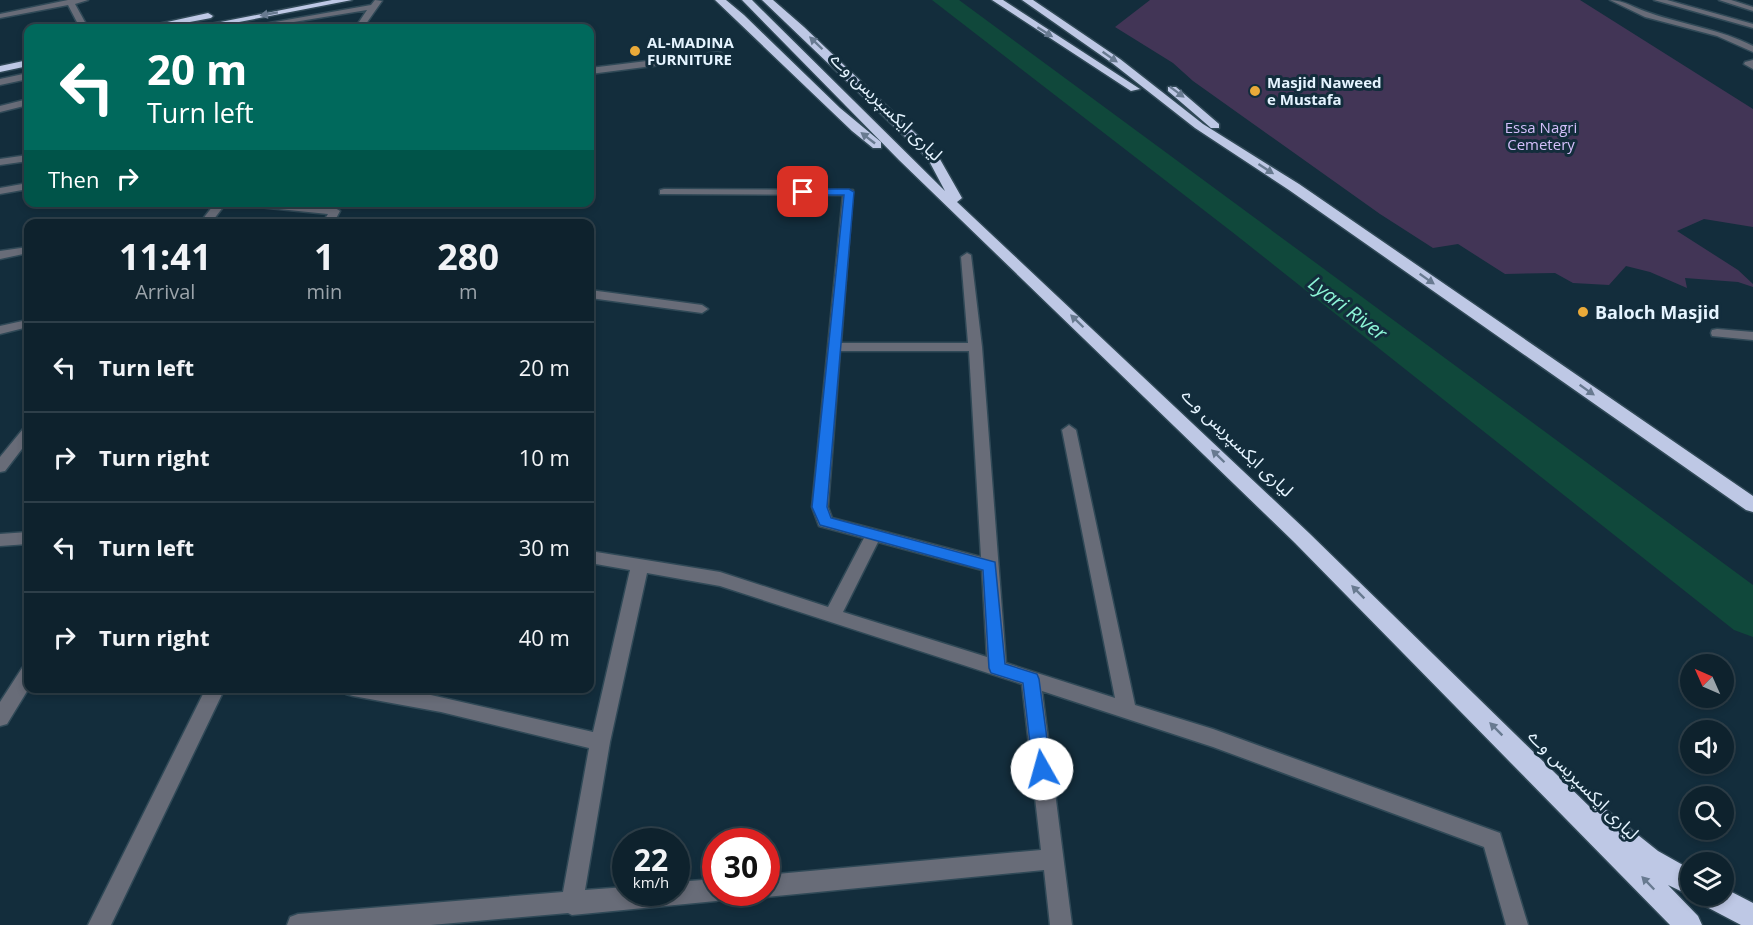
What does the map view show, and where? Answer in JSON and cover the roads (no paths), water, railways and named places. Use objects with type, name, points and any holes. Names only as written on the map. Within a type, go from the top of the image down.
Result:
[{"type":"highway","points":[[166,24],[289,0]]},
{"type":"highway","points":[[217,24],[347,0]]},
{"type":"highway","points":[[720,0],[751,27],[844,120],[964,212]]},
{"type":"highway","name":"لیاری ایکسپریس وے","points":[[747,0],[858,113],[1263,499],[1538,771],[1689,925]]},
{"type":"highway","points":[[767,0],[810,37],[933,157],[964,212]]},
{"type":"highway","points":[[997,0],[1154,102],[1240,151],[1753,505]]},
{"type":"highway","points":[[1027,0],[1116,61],[1199,126]]},
{"type":"highway","points":[[1042,0],[1129,55]]},
{"type":"highway","points":[[0,58],[24,53]]},
{"type":"highway","points":[[0,69],[24,64]]},
{"type":"highway","points":[[1162,81],[1196,107],[1240,151]]},
{"type":"highway","points":[[1538,771],[1649,860],[1680,877]]},
{"type":"highway","points":[[1733,906],[1753,916]]},
{"type":"street","points":[[0,16],[84,0]]},
{"type":"street","points":[[1614,0],[1632,10],[1726,38],[1753,49]]},
{"type":"street","points":[[1658,0],[1753,26]]},
{"type":"street","points":[[1723,0],[1753,9]]},
{"type":"street","points":[[72,1],[82,24]]},
{"type":"street","points":[[267,24],[376,4]]},
{"type":"street","points":[[362,24],[376,4]]},
{"type":"street","points":[[594,71],[720,56]]},
{"type":"street","points":[[0,82],[24,77]]},
{"type":"street","points":[[0,109],[24,103]]},
{"type":"street","points":[[0,162],[24,159]]},
{"type":"street","points":[[0,191],[24,187]]},
{"type":"street","points":[[664,192],[849,192],[820,507],[825,522],[990,566]]},
{"type":"street","points":[[208,219],[218,207]]},
{"type":"street","points":[[292,207],[335,211],[330,219]]},
{"type":"street","points":[[0,255],[24,251]]},
{"type":"street","points":[[967,257],[997,668]]},
{"type":"street","points":[[594,295],[702,309]]},
{"type":"street","points":[[0,330],[24,325]]},
{"type":"street","points":[[1717,333],[1753,336]]},
{"type":"street","points":[[834,347],[975,347]]},
{"type":"street","points":[[1069,430],[1127,710]]},
{"type":"street","points":[[0,467],[24,437]]},
{"type":"street","points":[[833,615],[874,535]]},
{"type":"street","points":[[0,540],[24,538]]},
{"type":"street","points":[[594,558],[720,579],[1213,738],[1493,840],[1517,925]]},
{"type":"street","points":[[572,904],[600,742],[640,565]]},
{"type":"street","points":[[1031,679],[1061,925]]},
{"type":"street","points":[[0,718],[24,680]]},
{"type":"street","points":[[99,925],[214,693]]},
{"type":"street","points":[[380,693],[441,704],[600,742]]},
{"type":"street","points":[[780,885],[1053,859]]},
{"type":"street","points":[[298,925],[572,904],[702,891]]},
{"type":"waterway","name":"Lyari River","points":[[944,0],[1248,228],[1753,615]]},
{"type":"place","name":"AL-MADINA FURNITURE","points":[[635,51]]},
{"type":"place","name":"Masjid Naweed e Mustafa","points":[[1255,91]]},
{"type":"place","name":"Baloch Masjid","points":[[1583,312]]},
{"type":"park label","name":"Essa Nagri Cemetery","points":[[1541,136]]}]
